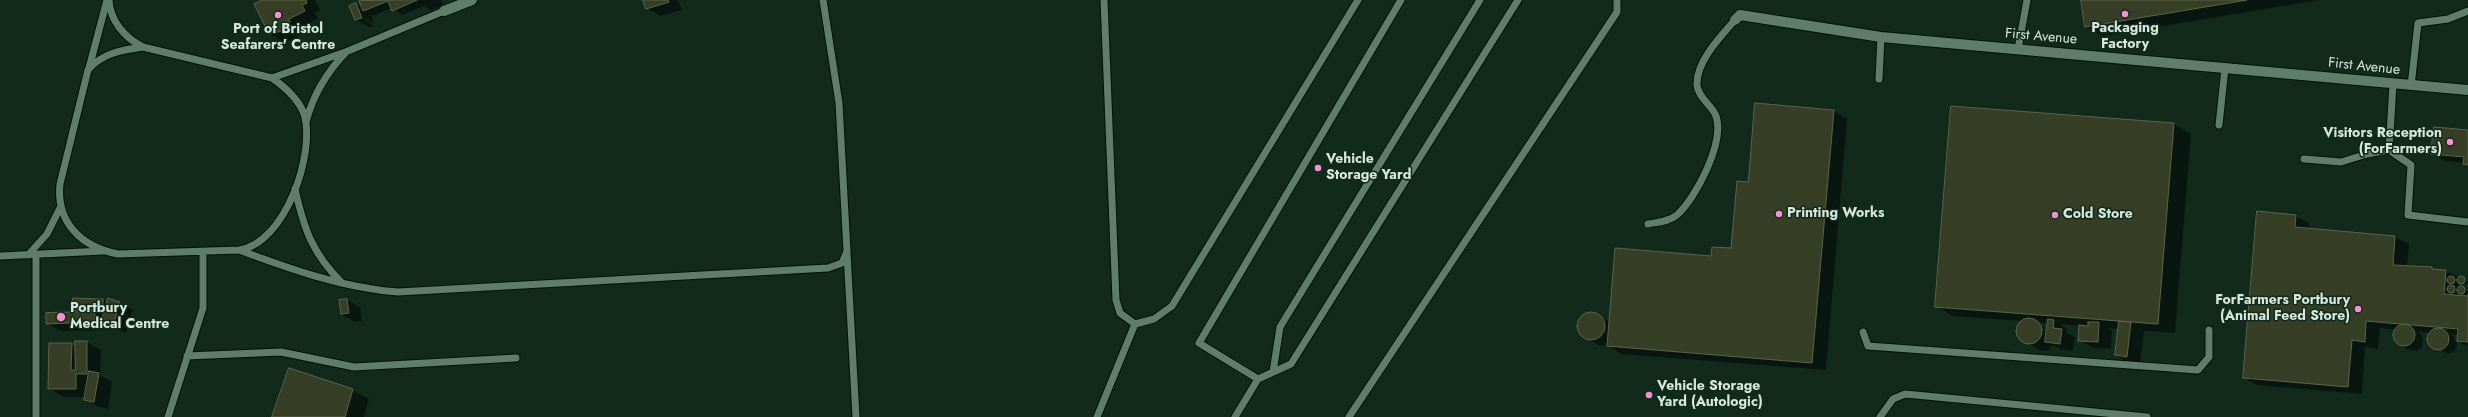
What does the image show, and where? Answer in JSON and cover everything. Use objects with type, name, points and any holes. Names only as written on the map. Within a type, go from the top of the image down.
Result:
[{"type":"street","points":[[444,11],[472,0]]},
{"type":"street","name":"First Avenue","points":[[1735,20],[1740,15],[1882,37],[2468,90]]},
{"type":"lane","points":[[108,0],[109,9],[115,22],[127,37],[144,47],[272,78],[294,98],[304,113],[306,124]]},
{"type":"lane","points":[[28,256],[47,234],[60,208],[60,184],[88,70],[108,0]]},
{"type":"lane","points":[[823,0],[839,103],[856,417]]},
{"type":"lane","points":[[1104,0],[1116,300],[1120,313],[1135,324]]},
{"type":"lane","points":[[1135,324],[1154,319],[1172,306],[1358,0]]},
{"type":"lane","points":[[1258,379],[1199,343],[1401,0]]},
{"type":"lane","points":[[1273,372],[1280,327],[1480,0]]},
{"type":"lane","points":[[1235,417],[1258,379],[1291,364],[1518,0]]},
{"type":"lane","points":[[1349,417],[1617,12],[1617,0]]},
{"type":"lane","points":[[2018,49],[2027,0]]},
{"type":"lane","points":[[272,78],[348,51],[444,11]]},
{"type":"lane","points":[[2412,86],[2418,23],[2448,18],[2468,11]]},
{"type":"lane","points":[[1648,224],[1666,221],[1676,215],[1692,199],[1702,180],[1716,142],[1718,127],[1716,116],[1701,97],[1697,86],[1698,77],[1705,60],[1735,20]]},
{"type":"lane","points":[[1879,79],[1882,37]]},
{"type":"lane","points":[[88,70],[94,64],[110,54],[144,47]]},
{"type":"lane","points":[[0,256],[28,256],[103,251],[130,254],[203,252],[239,250],[256,245],[277,227],[289,206],[295,189],[303,155],[306,124],[311,104],[334,64],[348,51]]},
{"type":"lane","points":[[2219,125],[2225,68]]},
{"type":"lane","points":[[2389,150],[2393,84]]},
{"type":"lane","points":[[2304,159],[2341,162],[2367,154],[2389,150],[2411,165],[2408,215],[2468,222]]},
{"type":"lane","points":[[295,189],[312,246],[323,263],[342,283]]},
{"type":"lane","points":[[60,208],[76,233],[103,251]]},
{"type":"lane","points":[[239,250],[342,283],[368,289],[398,292],[828,268],[842,263],[847,251]]},
{"type":"lane","points":[[168,417],[203,308],[203,252]]},
{"type":"lane","points":[[36,255],[36,417]]},
{"type":"lane","points":[[1097,417],[1135,324]]},
{"type":"lane","points":[[1863,332],[1868,346],[2198,370],[2209,357],[2209,330]]},
{"type":"lane","points":[[187,356],[281,352],[354,367],[516,358]]},
{"type":"lane","points":[[1880,417],[1893,399],[1905,394],[2147,417]]},
{"type":"building","name":"Port of Bristol Seafarers' Centre","points":[[263,0],[306,0],[307,3],[302,5],[305,11],[289,19],[290,22],[282,31],[269,34],[254,4]]},
{"type":"building","points":[[417,0],[392,11],[388,1],[363,11],[359,1]]},
{"type":"building","points":[[643,0],[668,0],[669,2],[646,9]]},
{"type":"building","name":"Packaging Factory","points":[[2081,0],[2247,0],[2085,27]]},
{"type":"building","points":[[356,3],[362,18],[355,20],[349,6]]},
{"type":"building","name":"Printing Works","points":[[1755,103],[1834,110],[1812,363],[1607,346],[1615,248],[1711,256],[1712,247],[1731,248],[1737,181],[1748,182]]},
{"type":"building","name":"Cold Store","points":[[1951,106],[2174,123],[2158,324],[1935,307]]},
{"type":"building","name":"Visitors Reception (ForFarmers)","points":[[2434,127],[2468,130],[2468,165],[2463,164],[2464,157],[2431,154]]},
{"type":"building","name":"ForFarmers Portbury (Animal Feed Store)","points":[[2257,211],[2296,215],[2295,227],[2395,236],[2393,265],[2432,267],[2432,269],[2446,270],[2444,294],[2468,296],[2468,342],[2457,341],[2458,329],[2366,321],[2365,342],[2352,340],[2348,387],[2243,378]]},
{"type":"building","points":[[2451,276],[2454,277],[2454,283],[2451,284],[2448,283],[2447,280],[2448,277]]},
{"type":"building","points":[[2461,276],[2464,277],[2464,283],[2461,284],[2458,283],[2457,280],[2458,277]]},
{"type":"building","points":[[2451,285],[2454,286],[2454,292],[2451,293],[2448,292],[2447,289],[2448,286]]},
{"type":"building","points":[[2461,286],[2464,287],[2464,293],[2461,294],[2458,293],[2457,290],[2458,287]]},
{"type":"building","points":[[73,298],[103,299],[103,310],[73,310]]},
{"type":"building","points":[[108,298],[120,302],[113,326],[101,323]]},
{"type":"building","points":[[347,299],[349,313],[341,314],[339,300]]},
{"type":"building","points":[[95,312],[95,322],[46,324],[46,313]]},
{"type":"building","points":[[1591,312],[1601,316],[1605,326],[1601,336],[1591,340],[1581,336],[1577,326],[1581,316]]},
{"type":"building","points":[[2029,318],[2038,322],[2042,331],[2038,340],[2029,344],[2020,340],[2016,331],[2020,322]]},
{"type":"building","points":[[2048,319],[2054,320],[2053,328],[2062,329],[2060,344],[2045,342]]},
{"type":"building","points":[[2119,321],[2131,322],[2127,357],[2115,355]]},
{"type":"building","points":[[2088,322],[2099,322],[2098,342],[2078,341],[2079,325],[2088,326]]},
{"type":"building","points":[[2404,324],[2412,327],[2415,335],[2412,343],[2404,346],[2396,343],[2393,335],[2396,327]]},
{"type":"building","points":[[2438,328],[2446,331],[2449,339],[2446,347],[2438,350],[2430,347],[2427,339],[2430,331]]},
{"type":"building","points":[[75,341],[87,341],[87,374],[76,374],[76,389],[48,389],[49,343],[72,343],[71,370],[75,370]]},
{"type":"building","points":[[289,368],[353,389],[345,417],[272,417]]},
{"type":"building","points":[[89,371],[99,373],[94,402],[84,400]]},
{"type":"place","name":"Packaging Factory","points":[[2125,14]]},
{"type":"place","name":"Port of Bristol Seafarers' Centre","points":[[278,15]]},
{"type":"place","name":"Visitors Reception (ForFarmers)","points":[[2450,142]]},
{"type":"place","name":"Vehicle Storage Yard","points":[[1318,168]]},
{"type":"place","name":"Printing Works","points":[[1779,214]]},
{"type":"place","name":"Cold Store","points":[[2055,215]]},
{"type":"place","name":"ForFarmers Portbury (Animal Feed Store)","points":[[2358,309]]},
{"type":"place","name":"Portbury Medical Centre","points":[[61,317]]},
{"type":"place","name":"Vehicle Storage Yard (Autologic)","points":[[1649,395]]}]
